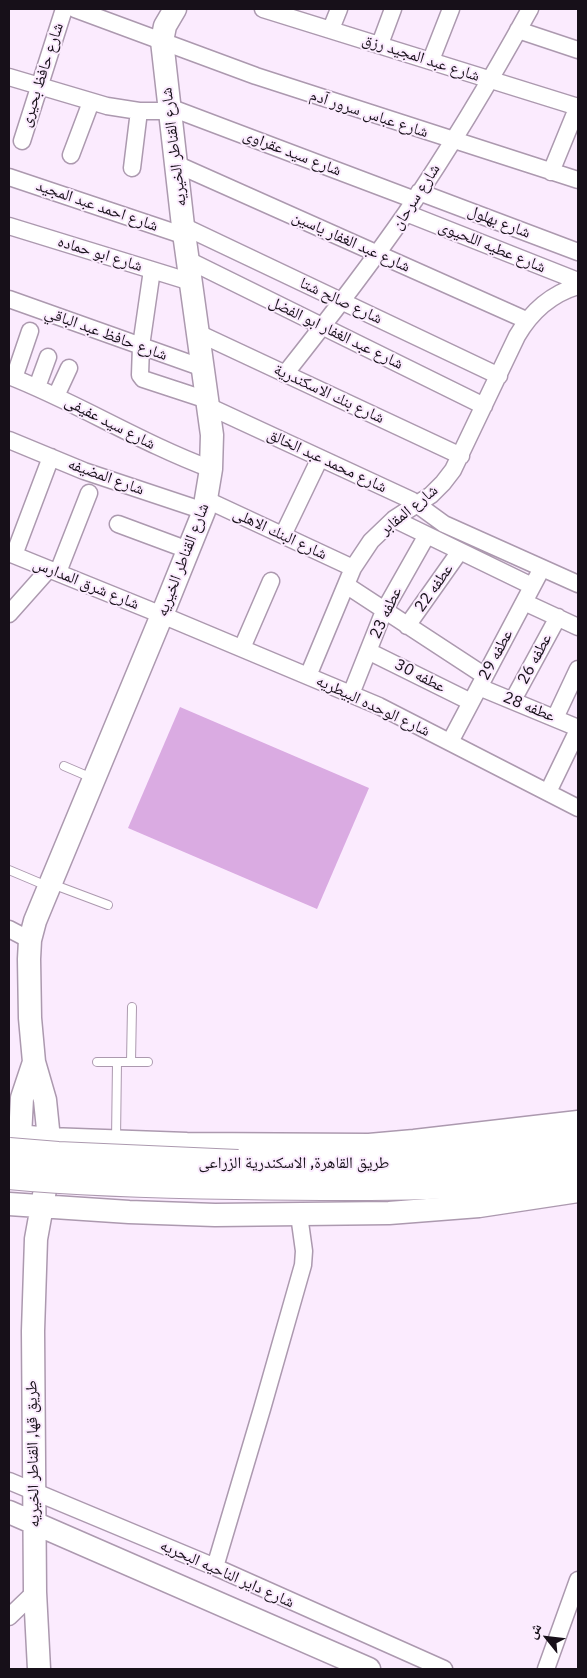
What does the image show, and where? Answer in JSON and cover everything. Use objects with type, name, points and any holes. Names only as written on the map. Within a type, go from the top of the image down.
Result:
[{"type":"highway","name":"طريق القاهرة, الاسكندرية الزراعى","points":[[12,1141],[67,1157],[351,1187],[429,1185],[578,1170]]},
{"type":"highway","name":"طريق القاهرة, الاسكندرية الزراعى","points":[[9,1175],[58,1180],[138,1184],[237,1174],[429,1162],[578,1145]]},
{"type":"main road","name":"شارع القناطر الخيريه","points":[[25,1205],[48,1173],[50,1139],[45,1100],[34,1062],[30,1018],[30,940],[35,922],[188,550],[205,505],[211,469],[212,435],[184,231],[162,41],[165,26],[175,9]]},
{"type":"main road","name":"شارع القناطر الخيريه","points":[[34,1062],[22,1098],[12,1141],[25,1205],[36,1239]]},
{"type":"main road","points":[[12,1141],[50,1139],[206,1144],[369,1145],[578,1122]]},
{"type":"main road","points":[[25,1205],[129,1212],[215,1215],[389,1214],[469,1207],[578,1191]]},
{"type":"main road","name":"طريق قها, القناطر الخيريه","points":[[36,1239],[32,1366],[35,1592],[40,1669]]},
{"type":"main road","name":"شارع داير الناحيه البحريه","points":[[9,1512],[34,1521],[369,1669]]},
{"type":"street","name":"شارع حافظ بحيرى","points":[[22,141],[64,9]]},
{"type":"street","name":"شارع عباس سرور آدم","points":[[75,9],[256,76],[452,141],[578,180]]},
{"type":"street","points":[[332,29],[339,9]]},
{"type":"street","points":[[380,44],[393,9]]},
{"type":"street","points":[[431,60],[451,9]]},
{"type":"street","name":"شارع سرحان","points":[[286,374],[342,302],[413,202],[490,80],[530,9]]},
{"type":"street","name":"شارع عبد المجيد رزق","points":[[271,10],[578,106]]},
{"type":"street","points":[[518,30],[578,50]]},
{"type":"street","points":[[9,78],[107,106],[139,111],[169,109]]},
{"type":"street","points":[[71,155],[91,102]]},
{"type":"street","points":[[550,172],[578,106]]},
{"type":"street","name":"شارع سيد عقراوى","points":[[169,109],[413,202]]},
{"type":"street","points":[[132,168],[139,111]]},
{"type":"street","name":"شارع عبد الغفار ياسين","points":[[176,164],[526,320]]},
{"type":"street","name":"شارع احمد عبد المجيد","points":[[9,176],[184,231]]},
{"type":"street","name":"شارع بهلول","points":[[413,202],[578,252]]},
{"type":"street","name":"شارع عطيه اللحيوى","points":[[413,202],[578,281]]},
{"type":"street","name":"شارع ابو حماده","points":[[9,226],[191,282]]},
{"type":"street","name":"شارع صالح شتا","points":[[184,231],[342,302],[499,376]]},
{"type":"street","name":"شارع عبد الغفار ابو الفضل","points":[[188,260],[484,406]]},
{"type":"street","points":[[141,346],[152,270]]},
{"type":"street","name":"شارع المقابر","points":[[308,676],[353,568],[371,541],[394,519],[418,505],[443,483],[461,456],[526,320],[553,297],[578,286]]},
{"type":"street","name":"شارع حافظ عبد الباقي","points":[[9,299],[203,368]]},
{"type":"street","points":[[12,377],[30,331]]},
{"type":"street","name":"شارع بنك الاسكندرية","points":[[198,333],[461,456]]},
{"type":"street","name":"شارع محمد عبد الخالق","points":[[141,346],[139,372],[143,379],[208,403],[418,505],[444,524],[578,584]]},
{"type":"street","points":[[37,387],[48,357]]},
{"type":"street","points":[[56,396],[69,368]]},
{"type":"street","name":"شارع سيد عفيفى","points":[[12,377],[56,396],[160,449],[211,469]]},
{"type":"street","name":"شارع المضيفه","points":[[9,440],[84,471],[205,505]]},
{"type":"street","points":[[11,554],[51,457]]},
{"type":"street","points":[[283,535],[320,458]]},
{"type":"street","points":[[9,614],[54,571],[89,494]]},
{"type":"street","name":"شارع البنك الاهلى","points":[[205,505],[283,535],[353,568]]},
{"type":"street","points":[[394,519],[532,586]]},
{"type":"street","points":[[118,524],[188,550]]},
{"type":"street","name":"عطفه 23","points":[[351,694],[384,611],[426,535]]},
{"type":"street","name":"عطفه 22","points":[[407,626],[460,551]]},
{"type":"street","name":"شارع شرق المدارس","points":[[11,554],[162,615]]},
{"type":"street","name":"عطفه 29","points":[[450,742],[542,568]]},
{"type":"street","points":[[242,648],[271,581]]},
{"type":"street","name":"عطفه 28","points":[[346,585],[512,700],[578,729]]},
{"type":"street","points":[[524,602],[578,626]]},
{"type":"street","name":"شارع الوحده البيطريه","points":[[162,615],[379,706],[578,808]]},
{"type":"street","name":"عطفه 26","points":[[512,700],[558,617]]},
{"type":"street","name":"عطفه 30","points":[[368,650],[471,702]]},
{"type":"street","points":[[554,718],[578,669]]},
{"type":"street","points":[[548,792],[578,729]]},
{"type":"street","points":[[9,930],[30,940]]},
{"type":"street","points":[[215,1567],[303,1265],[304,1251],[300,1215]]},
{"type":"street","name":"شارع داير الناحيه البحريه","points":[[9,1481],[215,1567],[444,1669]]},
{"type":"street","points":[[546,1669],[578,1580]]},
{"type":"street","points":[[9,1617],[35,1592]]},
{"type":"lane","points":[[64,766],[94,779]]},
{"type":"lane","points":[[9,870],[108,905]]},
{"type":"lane","points":[[131,1062],[132,1007]]},
{"type":"lane","points":[[97,1062],[148,1062]]},
{"type":"lane","points":[[116,1142],[117,1062]]},
{"type":"shaded area","points":[[180,707],[369,788],[317,909],[128,828]]}]
